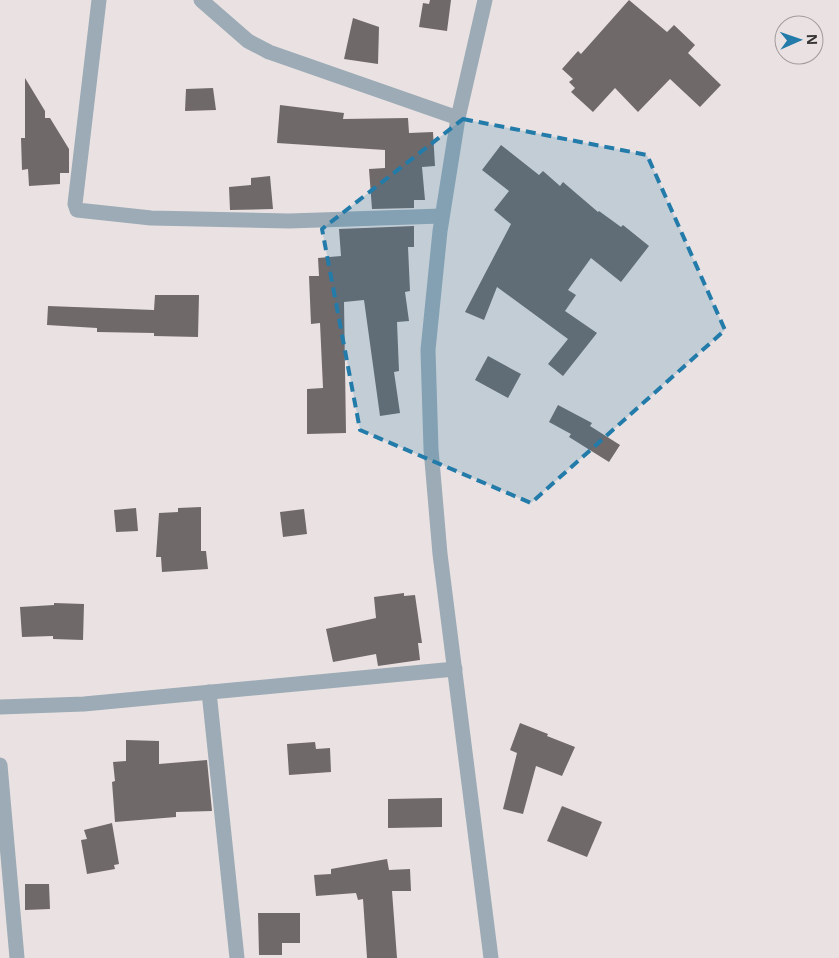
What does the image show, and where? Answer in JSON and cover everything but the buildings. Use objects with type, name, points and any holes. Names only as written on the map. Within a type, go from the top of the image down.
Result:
[{"type":"street","points":[[99,0],[75,204],[77,210],[151,218],[288,222],[442,216]]},
{"type":"street","points":[[201,0],[214,5],[248,41],[269,52],[458,118]]},
{"type":"street","points":[[485,0],[458,118],[442,216],[428,360],[431,449],[439,535],[491,958]]},
{"type":"street","points":[[0,707],[84,704],[456,669]]},
{"type":"street","points":[[208,692],[237,958]]},
{"type":"street","points":[[0,765],[17,958]]},
{"type":"highlighted area","points":[[463,119],[647,155],[725,330],[531,503],[360,430],[322,229]]}]
